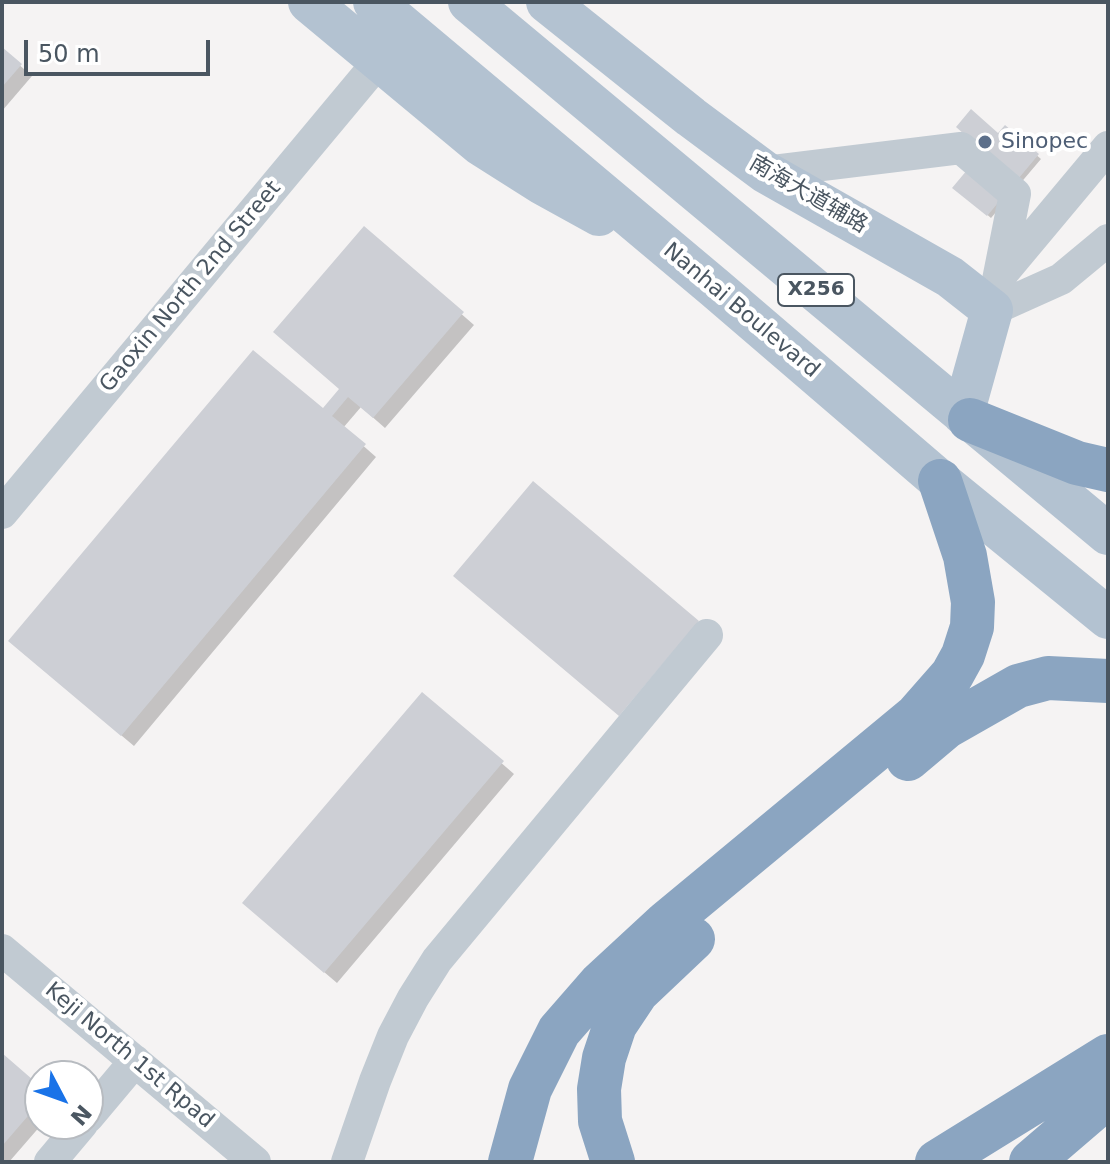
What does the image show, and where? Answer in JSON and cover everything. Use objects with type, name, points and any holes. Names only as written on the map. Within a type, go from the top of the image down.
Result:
[{"type":"highway","points":[[967,417],[1077,463],[1108,470]]},
{"type":"highway","points":[[510,1162],[530,1089],[559,1031],[600,984],[666,923],[916,716],[938,694],[963,655],[972,627],[973,602],[965,556],[940,481]]},
{"type":"highway","points":[[613,1162],[600,1121],[599,1089],[604,1058],[615,1025],[637,992],[673,956],[946,727],[1018,686],[1048,678],[1098,680]]},
{"type":"highway","points":[[937,1162],[1108,1056]]},
{"type":"highway","points":[[1031,1162],[1108,1096]]},
{"type":"main road","points":[[309,2],[454,125],[491,151],[715,288]]},
{"type":"main road","name":"Nanhai Boulevard","points":[[374,2],[940,481],[1108,618]]},
{"type":"main road","name":"X256","points":[[469,2],[1108,534]]},
{"type":"main road","points":[[489,2],[523,47]]},
{"type":"main road","name":"南海大道辅路","points":[[547,2],[765,172],[950,277],[995,294]]},
{"type":"main road","points":[[646,149],[708,164],[765,172]]},
{"type":"main road","points":[[967,417],[995,294]]},
{"type":"street","name":"Gaoxin North 2nd Street","points":[[2,513],[379,61]]},
{"type":"street","points":[[995,294],[1108,147]]},
{"type":"street","points":[[765,172],[961,148],[1015,194],[995,294]]},
{"type":"street","points":[[995,294],[1061,279],[1108,240]]},
{"type":"street","points":[[347,1162],[393,1036],[437,960],[707,635]]},
{"type":"street","name":"Keji North 1st Rpad","points":[[2,950],[255,1162]]},
{"type":"street","points":[[104,1098],[135,1061]]},
{"type":"street","points":[[50,1162],[69,1140]]},
{"type":"building","points":[[2,47],[22,64],[2,87]]},
{"type":"building","points":[[971,109],[998,133],[1005,125],[1039,154],[987,216],[952,188],[983,151],[956,127]]},
{"type":"building","points":[[364,226],[464,312],[373,418],[348,397],[332,416],[366,444],[121,736],[8,641],[253,350],[323,408],[339,389],[273,332]]},
{"type":"building","points":[[533,481],[699,621],[619,716],[453,576]]},
{"type":"building","points":[[422,692],[504,761],[324,973],[242,903]]},
{"type":"building","points":[[2,1053],[24,1072],[24,1121],[2,1146]]},
{"type":"place","name":"Sinopec","points":[[985,142]]}]
